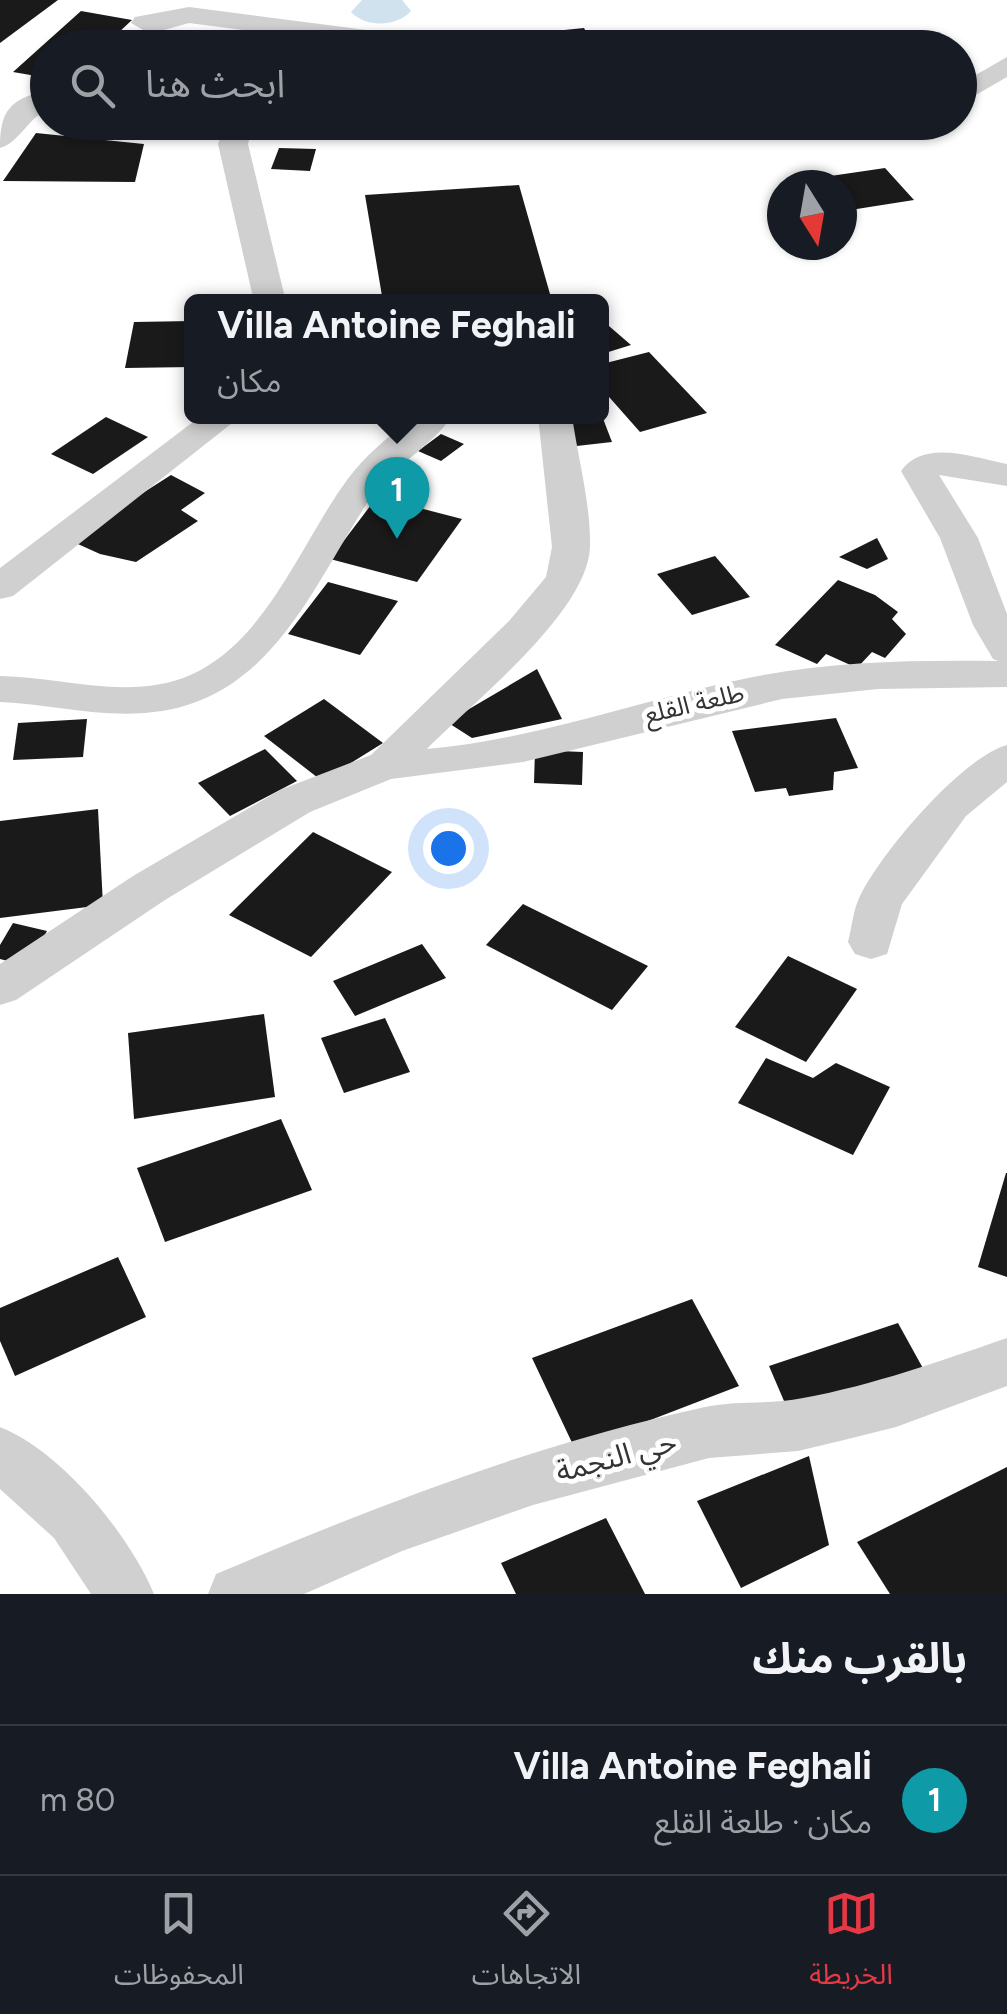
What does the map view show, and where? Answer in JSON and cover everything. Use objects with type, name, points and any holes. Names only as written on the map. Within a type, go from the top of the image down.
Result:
[{"type":"street","points":[[151,30],[144,24],[188,15],[304,30]]},
{"type":"street","points":[[977,85],[1007,65]]},
{"type":"street","points":[[0,138],[21,111],[30,107]]},
{"type":"street","points":[[234,140],[268,294]]},
{"type":"street","points":[[0,587],[121,490],[213,424]]},
{"type":"street","points":[[0,689],[141,700],[170,696],[208,680],[265,639],[293,602],[360,486],[427,424]]},
{"type":"street","points":[[0,987],[149,888],[295,801],[386,765],[533,620],[565,580],[570,547],[555,424]]},
{"type":"street","points":[[1007,475],[938,462],[918,471],[959,538],[1007,650]]},
{"type":"street","name":"طلعة القلع","points":[[386,765],[422,766],[477,757],[753,690],[847,677],[1007,674]]},
{"type":"street","points":[[871,942],[880,900],[951,805],[1007,758]]},
{"type":"street","name":"حي النجمة","points":[[237,1594],[392,1527],[533,1478],[709,1432],[798,1425],[844,1415],[896,1402],[1007,1362]]},
{"type":"street","points":[[0,1452],[74,1519],[126,1594]]},
{"type":"water","points":[[362,0],[402,0],[411,11],[390,23],[373,23],[351,12]]},
{"type":"building","points":[[0,0],[58,0],[0,43]]},
{"type":"building","points":[[81,11],[132,20],[121,30],[60,30]]},
{"type":"building","points":[[30,57],[30,75],[13,72]]},
{"type":"building","points":[[31,140],[144,144],[135,182],[3,181]]},
{"type":"building","points":[[279,148],[316,149],[310,171],[271,169]]},
{"type":"building","points":[[885,168],[914,200],[857,209],[857,172]]},
{"type":"building","points":[[519,185],[550,294],[382,294],[365,195]]},
{"type":"building","points":[[184,321],[184,367],[125,368],[134,322]]},
{"type":"building","points":[[609,326],[631,345],[609,352]]},
{"type":"building","points":[[649,352],[707,413],[640,432],[609,397],[609,362]]},
{"type":"building","points":[[106,417],[148,437],[93,474],[51,454]]},
{"type":"building","points":[[560,424],[605,424],[612,442],[559,448]]},
{"type":"building","points":[[441,434],[464,444],[441,461],[418,451]]},
{"type":"building","points":[[171,475],[205,493],[181,510],[198,521],[136,562],[100,554],[69,540]]},
{"type":"building","points":[[377,497],[462,519],[417,582],[330,559]]},
{"type":"building","points":[[877,538],[888,559],[867,569],[839,557]]},
{"type":"building","points":[[715,556],[750,597],[692,615],[657,574]]},
{"type":"building","points":[[838,580],[875,595],[898,612],[892,619],[906,634],[885,658],[872,652],[857,668],[826,654],[817,664],[775,645]]},
{"type":"building","points":[[328,582],[398,601],[360,655],[288,634]]},
{"type":"building","points":[[537,669],[562,719],[472,738],[447,722]]},
{"type":"building","points":[[324,699],[383,743],[322,781],[264,736]]},
{"type":"building","points":[[836,718],[858,768],[834,772],[833,790],[789,796],[786,788],[755,792],[732,731]]},
{"type":"building","points":[[87,719],[83,757],[13,760],[18,723]]},
{"type":"building","points":[[265,749],[297,781],[230,816],[198,783]]},
{"type":"building","points":[[535,750],[583,752],[582,785],[534,783]]},
{"type":"building","points":[[98,809],[103,905],[0,918],[0,821]]},
{"type":"building","points":[[313,832],[392,872],[311,957],[229,915]]},
{"type":"building","points":[[523,904],[648,966],[612,1010],[486,945]]},
{"type":"building","points":[[13,923],[47,931],[27,966],[0,959],[0,945]]},
{"type":"building","points":[[422,944],[446,978],[355,1016],[333,981]]},
{"type":"building","points":[[788,956],[857,989],[806,1062],[735,1027]]},
{"type":"building","points":[[264,1014],[275,1097],[134,1119],[128,1033]]},
{"type":"building","points":[[385,1018],[410,1072],[344,1093],[321,1038]]},
{"type":"building","points":[[766,1058],[813,1078],[836,1063],[890,1087],[853,1155],[738,1103]]},
{"type":"building","points":[[281,1119],[312,1190],[165,1242],[137,1168]]},
{"type":"building","points":[[1007,1173],[1007,1277],[978,1267]]},
{"type":"building","points":[[118,1257],[146,1317],[15,1376],[0,1341],[0,1308]]},
{"type":"building","points":[[692,1299],[739,1386],[575,1449],[532,1358]]},
{"type":"building","points":[[898,1323],[930,1381],[787,1408],[769,1366]]},
{"type":"building","points":[[809,1456],[829,1545],[741,1588],[697,1501]]},
{"type":"building","points":[[1007,1467],[1007,1594],[890,1594],[857,1542]]},
{"type":"building","points":[[606,1518],[645,1594],[516,1594],[501,1563]]},
{"type":"place","name":"Villa Antoine Feghali","points":[[397,539]]}]
